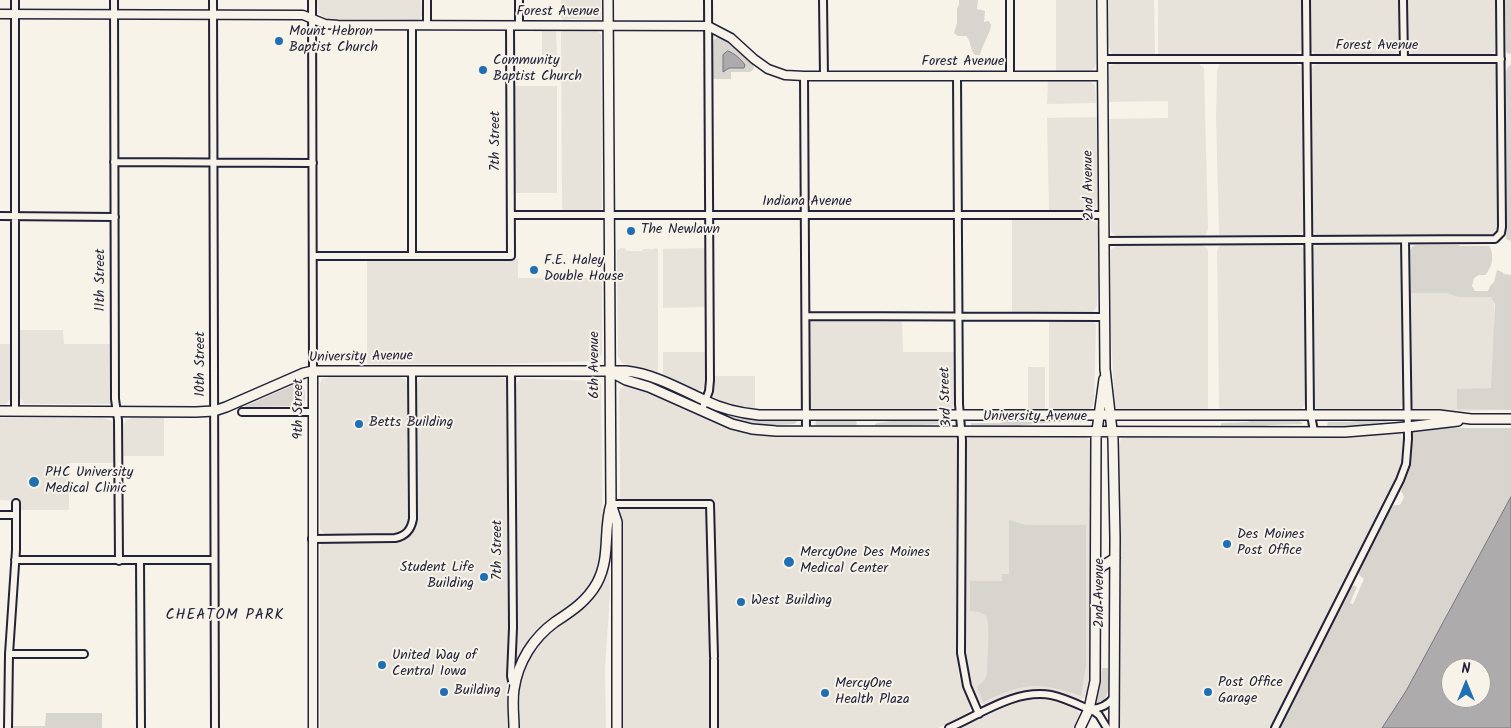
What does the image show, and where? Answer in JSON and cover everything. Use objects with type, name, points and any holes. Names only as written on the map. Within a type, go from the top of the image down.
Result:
[{"type":"main road","name":"6th Avenue","points":[[608,0],[611,504],[617,522],[617,728]]},
{"type":"main road","name":"2nd Avenue","points":[[1089,709],[1096,681],[1105,659],[1115,558],[1112,432],[1105,369],[1102,0]]},
{"type":"main road","name":"2nd Avenue","points":[[1105,369],[1097,432],[1097,572],[1105,659],[1114,697],[1114,728]]},
{"type":"main road","name":"University Avenue","points":[[0,411],[214,411],[304,373],[313,371],[626,371],[641,374],[679,388],[727,409],[753,414],[1439,415],[1471,419],[1511,419]]},
{"type":"main road","name":"University Avenue","points":[[610,372],[732,424],[752,429],[776,431],[1362,431],[1471,419]]},
{"type":"main road","points":[[514,690],[524,658],[537,638],[546,629],[582,603],[597,584],[606,558],[607,522],[611,504]]},
{"type":"main road","points":[[1097,572],[1115,558]]},
{"type":"main road","name":"7th Street","points":[[514,690],[514,728]]},
{"type":"main road","points":[[1080,728],[1089,709]]},
{"type":"street","points":[[15,0],[16,411]]},
{"type":"street","name":"11th Street","points":[[114,0],[115,391],[118,420],[119,560]]},
{"type":"street","name":"10th Street","points":[[213,0],[215,728]]},
{"type":"street","name":"9th Street","points":[[312,0],[314,256],[312,412],[313,728]]},
{"type":"street","points":[[427,0],[427,25]]},
{"type":"street","points":[[519,0],[519,25]]},
{"type":"street","points":[[702,410],[709,391],[710,380],[708,0]]},
{"type":"street","points":[[823,0],[824,76]]},
{"type":"street","points":[[1010,0],[1010,76]]},
{"type":"street","points":[[1306,0],[1311,415],[1314,431]]},
{"type":"street","points":[[1403,0],[1404,59]]},
{"type":"street","points":[[1104,241],[1495,240],[1499,236],[1502,227],[1500,0]]},
{"type":"street","name":"Forest Avenue","points":[[0,14],[303,15],[325,24],[338,25],[708,26],[731,38],[768,69],[785,75],[1102,76]]},
{"type":"street","points":[[314,256],[412,256],[412,25]]},
{"type":"street","name":"7th Street","points":[[412,256],[511,256],[510,25]]},
{"type":"street","name":"Forest Avenue","points":[[1102,59],[1501,59]]},
{"type":"street","points":[[804,76],[806,431]]},
{"type":"street","name":"3rd Street","points":[[957,76],[958,316],[962,432],[961,653],[967,686],[979,714]]},
{"type":"street","points":[[114,162],[313,163]]},
{"type":"street","name":"Indiana Avenue","points":[[511,215],[1104,215]]},
{"type":"street","points":[[0,216],[115,217]]},
{"type":"street","points":[[1275,728],[1400,480],[1406,464],[1405,240]]},
{"type":"street","points":[[806,316],[1105,317]]},
{"type":"street","points":[[312,539],[395,538],[403,536],[412,526],[412,371]]},
{"type":"street","name":"7th Street","points":[[511,371],[513,628],[511,676],[514,690]]},
{"type":"street","points":[[242,412],[312,412]]},
{"type":"street","points":[[8,728],[9,654],[15,560],[16,503]]},
{"type":"street","points":[[611,504],[710,504],[714,728]]},
{"type":"street","points":[[0,515],[16,515]]},
{"type":"street","points":[[15,560],[214,560]]},
{"type":"street","points":[[140,560],[141,728]]},
{"type":"street","points":[[9,654],[84,654]]},
{"type":"street","points":[[949,728],[1008,700],[1028,694],[1052,696],[1089,709],[1099,715],[1107,728]]},
{"type":"street","points":[[1089,709],[1106,705],[1114,697]]},
{"type":"shaded area","points":[[317,0],[421,0],[422,16],[417,20],[328,19],[318,12]]},
{"type":"shaded area","points":[[561,0],[601,0],[601,19],[596,22],[592,19],[569,19],[564,22],[561,17]]},
{"type":"shaded area","points":[[959,0],[978,0],[977,9],[985,11],[984,22],[989,21],[991,25],[980,55],[975,55],[966,36],[958,36],[954,33]]},
{"type":"shaded area","points":[[1056,0],[1096,0],[1096,62],[1092,70],[1087,72],[1056,71]]},
{"type":"shaded area","points":[[1108,0],[1154,0],[1155,55],[1116,55],[1111,53],[1108,43]]},
{"type":"shaded area","points":[[1158,0],[1301,0],[1301,50],[1296,54],[1158,55]]},
{"type":"shaded area","points":[[1311,0],[1399,0],[1399,51],[1394,54],[1315,54],[1311,50]]},
{"type":"shaded area","points":[[1408,0],[1496,0],[1495,52],[1490,54],[1412,54],[1408,49]]},
{"type":"shaded area","points":[[1505,0],[1511,0],[1511,54],[1507,53],[1506,50]]},
{"type":"shaded area","points":[[542,30],[556,31],[557,55],[542,55]]},
{"type":"shaded area","points":[[563,30],[596,30],[601,34],[602,208],[599,211],[563,211],[562,206],[561,32]]},
{"type":"shaded area","points":[[717,37],[722,38],[737,48],[753,64],[753,70],[750,72],[731,72],[731,79],[712,79],[712,44]]},
{"type":"shaded area","points":[[728,51],[742,61],[745,65],[744,68],[729,68],[723,72],[723,55]]},
{"type":"shaded area","points":[[1491,63],[1496,68],[1498,227],[1494,234],[1490,236],[1319,236],[1315,234],[1313,230],[1311,70],[1313,66],[1317,64]]},
{"type":"shaded area","points":[[1114,64],[1199,64],[1204,68],[1208,228],[1204,236],[1116,236],[1111,232],[1109,119],[1168,118],[1168,101],[1109,102],[1109,70],[1110,66]]},
{"type":"shaded area","points":[[1220,64],[1296,64],[1301,67],[1303,231],[1300,236],[1219,235],[1216,117],[1217,71]]},
{"type":"shaded area","points":[[1511,64],[1511,241],[1506,239],[1506,71]]},
{"type":"shaded area","points":[[1048,80],[1089,80],[1095,86],[1096,103],[1047,104]]},
{"type":"shaded area","points":[[515,86],[557,86],[557,193],[515,193]]},
{"type":"shaded area","points":[[1097,117],[1096,208],[1090,211],[1049,211],[1047,118]]},
{"type":"shaded area","points":[[1012,219],[1091,220],[1096,222],[1098,227],[1098,279],[1097,306],[1095,310],[1092,312],[1012,312]]},
{"type":"shaded area","points":[[1201,245],[1207,248],[1208,251],[1208,408],[1205,411],[1120,411],[1116,407],[1114,391],[1111,333],[1111,250],[1116,246]]},
{"type":"shaded area","points":[[1222,245],[1299,245],[1303,248],[1305,404],[1301,410],[1223,411],[1219,407],[1217,251]]},
{"type":"shaded area","points":[[1318,245],[1398,245],[1401,248],[1402,404],[1399,410],[1320,411],[1315,407],[1313,250]]},
{"type":"shaded area","points":[[1415,245],[1489,246],[1492,253],[1491,265],[1485,275],[1479,275],[1474,278],[1472,286],[1475,291],[1488,291],[1494,282],[1497,270],[1511,275],[1511,410],[1457,409],[1457,389],[1491,388],[1495,304],[1491,297],[1458,297],[1447,293],[1411,293],[1410,250]]},
{"type":"shaded area","points":[[625,248],[626,251],[658,249],[657,372],[622,363],[618,356],[617,250]]},
{"type":"shaded area","points":[[705,248],[705,307],[663,308],[663,249]]},
{"type":"shaded area","points":[[367,259],[518,259],[518,278],[602,278],[602,354],[599,358],[592,361],[500,364],[367,364]]},
{"type":"shaded area","points":[[1411,293],[1494,293],[1495,410],[1442,412],[1416,411],[1413,409]]},
{"type":"shaded area","points":[[811,320],[902,320],[903,352],[954,352],[953,408],[949,411],[812,410],[810,404],[809,322]]},
{"type":"shaded area","points":[[1049,320],[1091,320],[1096,324],[1094,402],[1088,411],[1049,411]]},
{"type":"shaded area","points":[[20,330],[63,330],[64,344],[110,344],[110,404],[24,404],[20,398]]},
{"type":"shaded area","points":[[0,344],[11,344],[10,400],[6,404],[0,405]]},
{"type":"shaded area","points":[[663,352],[706,352],[706,376],[703,389],[696,392],[664,376]]},
{"type":"shaded area","points":[[1028,367],[1045,367],[1045,411],[1028,411]]},
{"type":"shaded area","points":[[714,376],[755,376],[755,410],[735,407],[717,400],[714,396]]},
{"type":"shaded area","points":[[330,377],[399,377],[407,382],[408,519],[406,528],[400,533],[325,534],[320,530],[320,384],[322,379]]},
{"type":"shaded area","points":[[425,377],[499,377],[506,380],[509,728],[320,728],[320,547],[322,543],[326,542],[396,542],[407,538],[413,531],[417,518],[417,383]]},
{"type":"shaded area","points":[[521,378],[597,381],[601,384],[603,544],[598,571],[589,588],[577,603],[544,626],[532,638],[523,651],[513,673],[518,618],[516,384]]},
{"type":"shaded area","points":[[296,384],[301,384],[305,391],[303,406],[245,407],[245,406]]},
{"type":"shaded area","name":"MercyOne Des Moines Medical Center","points":[[625,385],[634,386],[757,434],[950,436],[956,438],[956,649],[959,676],[970,706],[968,714],[938,728],[623,728],[619,393],[620,389]]},
{"type":"shaded area","points":[[720,411],[796,419],[797,422],[794,424],[764,426],[740,422],[719,414]]},
{"type":"shaded area","name":"PHC University Medical Clinic","points":[[0,418],[103,418],[112,421],[114,424],[114,463],[69,463],[69,510],[20,510],[20,501],[0,500]]},
{"type":"shaded area","points":[[132,418],[164,418],[164,456],[122,456],[122,425],[126,420]]},
{"type":"shaded area","points":[[817,419],[853,419],[857,422],[854,427],[818,427],[815,424]]},
{"type":"shaded area","points":[[904,419],[948,419],[949,422],[947,424],[886,428],[877,428],[875,426],[877,423]]},
{"type":"shaded area","points":[[1015,419],[1074,419],[1088,422],[1053,422],[1014,427],[971,426],[971,423],[1000,423]]},
{"type":"shaded area","points":[[1258,419],[1288,419],[1303,423],[1255,428],[1221,427],[1221,423],[1247,422]]},
{"type":"shaded area","points":[[1367,419],[1397,420],[1353,427],[1327,426],[1328,422],[1350,422]]},
{"type":"shaded area","points":[[1448,427],[1511,428],[1511,497],[1406,691],[1382,728],[1280,728],[1352,585],[1357,587],[1350,603],[1353,604],[1364,579],[1359,575],[1359,571],[1389,512],[1394,505],[1400,505],[1404,497],[1401,491],[1410,464],[1413,432],[1419,429]]},
{"type":"shaded area","points":[[1396,432],[1401,434],[1403,440],[1400,466],[1396,478],[1270,728],[1119,728],[1120,568],[1118,447],[1121,439],[1129,436],[1357,435]]},
{"type":"shaded area","name":"MercyOne Des Moines Medical Center","points":[[973,436],[1085,436],[1091,441],[1091,669],[1087,694],[1083,699],[1053,691],[1029,690],[1013,693],[985,705],[979,702],[974,692],[965,653],[967,441],[968,438]]},
{"type":"shaded area","points":[[1511,497],[1511,728],[1382,728],[1406,691]]},
{"type":"shaded area","points":[[1009,520],[1026,525],[1086,525],[1086,665],[1081,696],[1053,688],[1031,686],[1010,691],[983,702],[977,687],[987,674],[988,623],[984,614],[970,611],[970,581],[1002,581],[1002,574],[1009,574]]},
{"type":"shaded area","points":[[609,565],[610,594],[605,669],[606,728],[520,728],[520,686],[529,656],[551,630],[587,604]]},
{"type":"shaded area","points":[[1102,668],[1108,668],[1108,689],[1105,698],[1098,705],[1096,704]]},
{"type":"shaded area","points":[[1040,699],[1076,709],[1079,717],[1073,728],[960,728],[1014,703]]},
{"type":"shaded area","points":[[46,713],[102,713],[102,728],[13,728],[13,726],[45,726]]},
{"type":"place","name":"Mount Hebron Baptist Church","points":[[279,41]]},
{"type":"place","name":"Community Baptist Church","points":[[483,70]]},
{"type":"place","name":"The Newlawn","points":[[631,231]]},
{"type":"place","name":"F.E. Haley Double House","points":[[534,270]]},
{"type":"place","name":"Betts Building","points":[[359,424]]},
{"type":"place","name":"PHC University Medical Clinic","points":[[34,482]]},
{"type":"place","name":"Des Moines Post Office","points":[[1227,544]]},
{"type":"place","name":"MercyOne Des Moines Medical Center","points":[[789,562]]},
{"type":"place","name":"Student Life Building","points":[[484,577]]},
{"type":"place","name":"West Building","points":[[741,602]]},
{"type":"place","name":"United Way of Central Iowa","points":[[382,665]]},
{"type":"place","name":"Building 1","points":[[444,692]]},
{"type":"place","name":"Post Office Garage","points":[[1208,692]]},
{"type":"place","name":"MercyOne Health Plaza","points":[[825,693]]},
{"type":"district","name":"CHEATOM PARK","points":[[225,616]]}]
